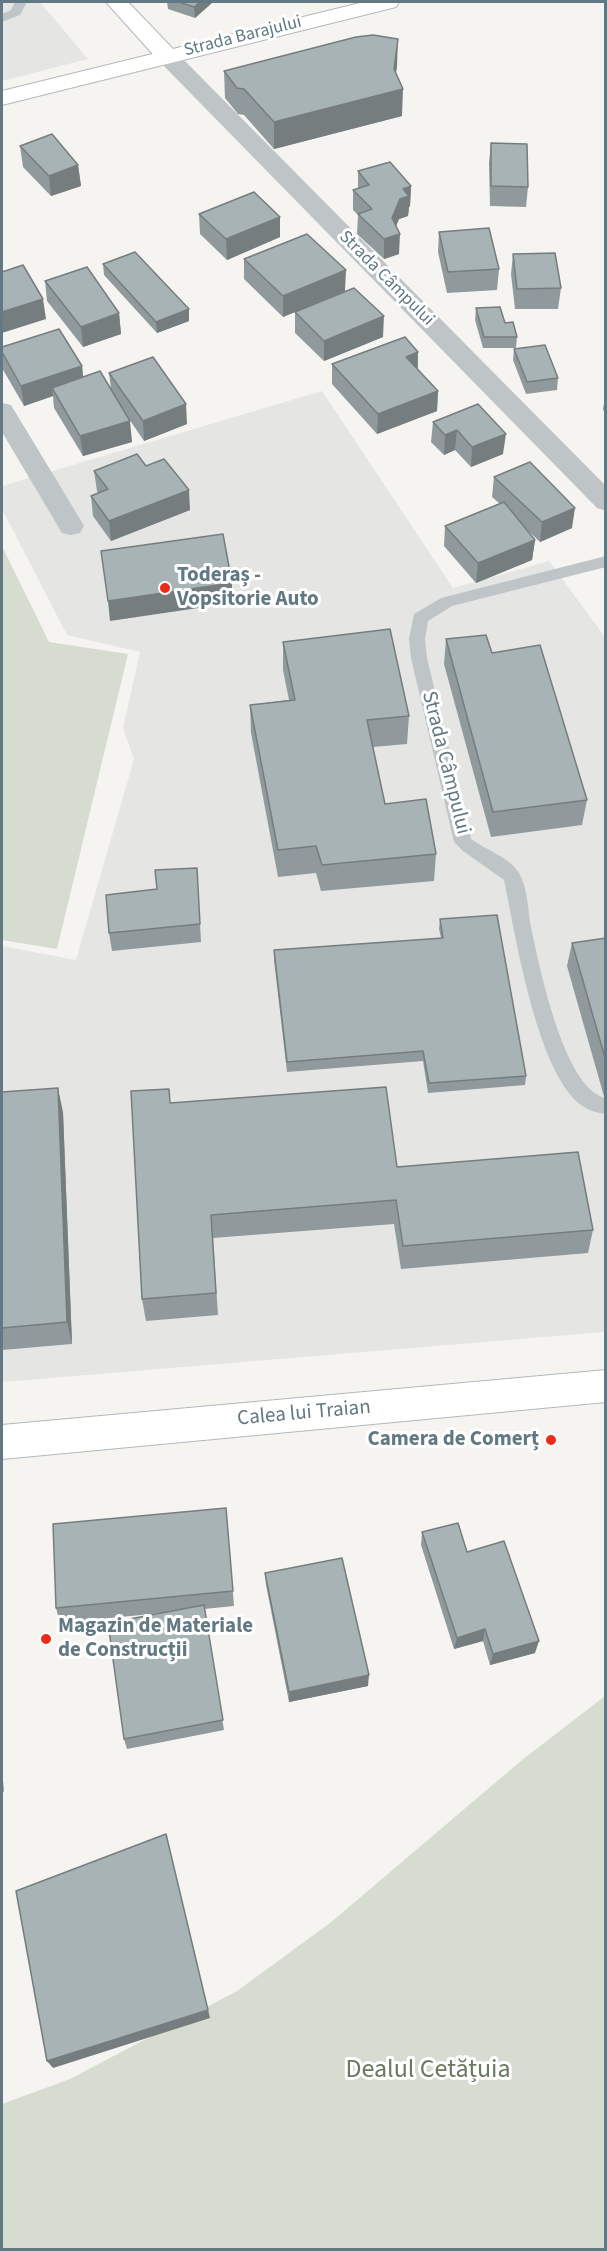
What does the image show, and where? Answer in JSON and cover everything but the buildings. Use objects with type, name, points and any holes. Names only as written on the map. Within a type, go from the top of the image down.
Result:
[{"type":"main road","name":"Strada Barajului","points":[[117,2],[167,56]]},
{"type":"main road","name":"Strada Barajului","points":[[2,98],[388,2]]},
{"type":"main road","name":"Calea lui Traian","points":[[2,1442],[606,1386]]},
{"type":"street","name":"Strada Câmpului","points":[[167,56],[606,502]]},
{"type":"street","points":[[2,411],[71,526]]},
{"type":"lane","points":[[2,18],[16,12],[21,2]]},
{"type":"lane","name":"Strada Câmpului","points":[[606,561],[447,602],[420,618],[417,639],[419,658],[463,842],[474,852],[503,867],[512,876],[549,1038],[569,1077],[590,1102],[606,1106]]},
{"type":"shaded area","points":[[2,2],[40,2],[88,59],[2,81]]},
{"type":"shaded area","points":[[322,391],[453,588],[549,561],[605,637],[605,1332],[2,1382],[2,946],[76,960],[134,759],[123,728],[140,652],[67,635],[2,509],[2,486]]},
{"type":"green space","points":[[2,546],[49,642],[128,654],[57,949],[2,940]]},
{"type":"green space","name":"Dealul Cetățuia","points":[[605,1696],[605,2249],[2,2250],[2,2104],[70,2079],[237,1991],[330,1923],[522,1760]]},
{"type":"place","name":"Toderaș - Vopsitorie Auto","points":[[165,588]]},
{"type":"place","name":"Camera de Comerț","points":[[551,1440]]},
{"type":"place","name":"Magazin de Materiale de Construcții","points":[[46,1639]]}]
